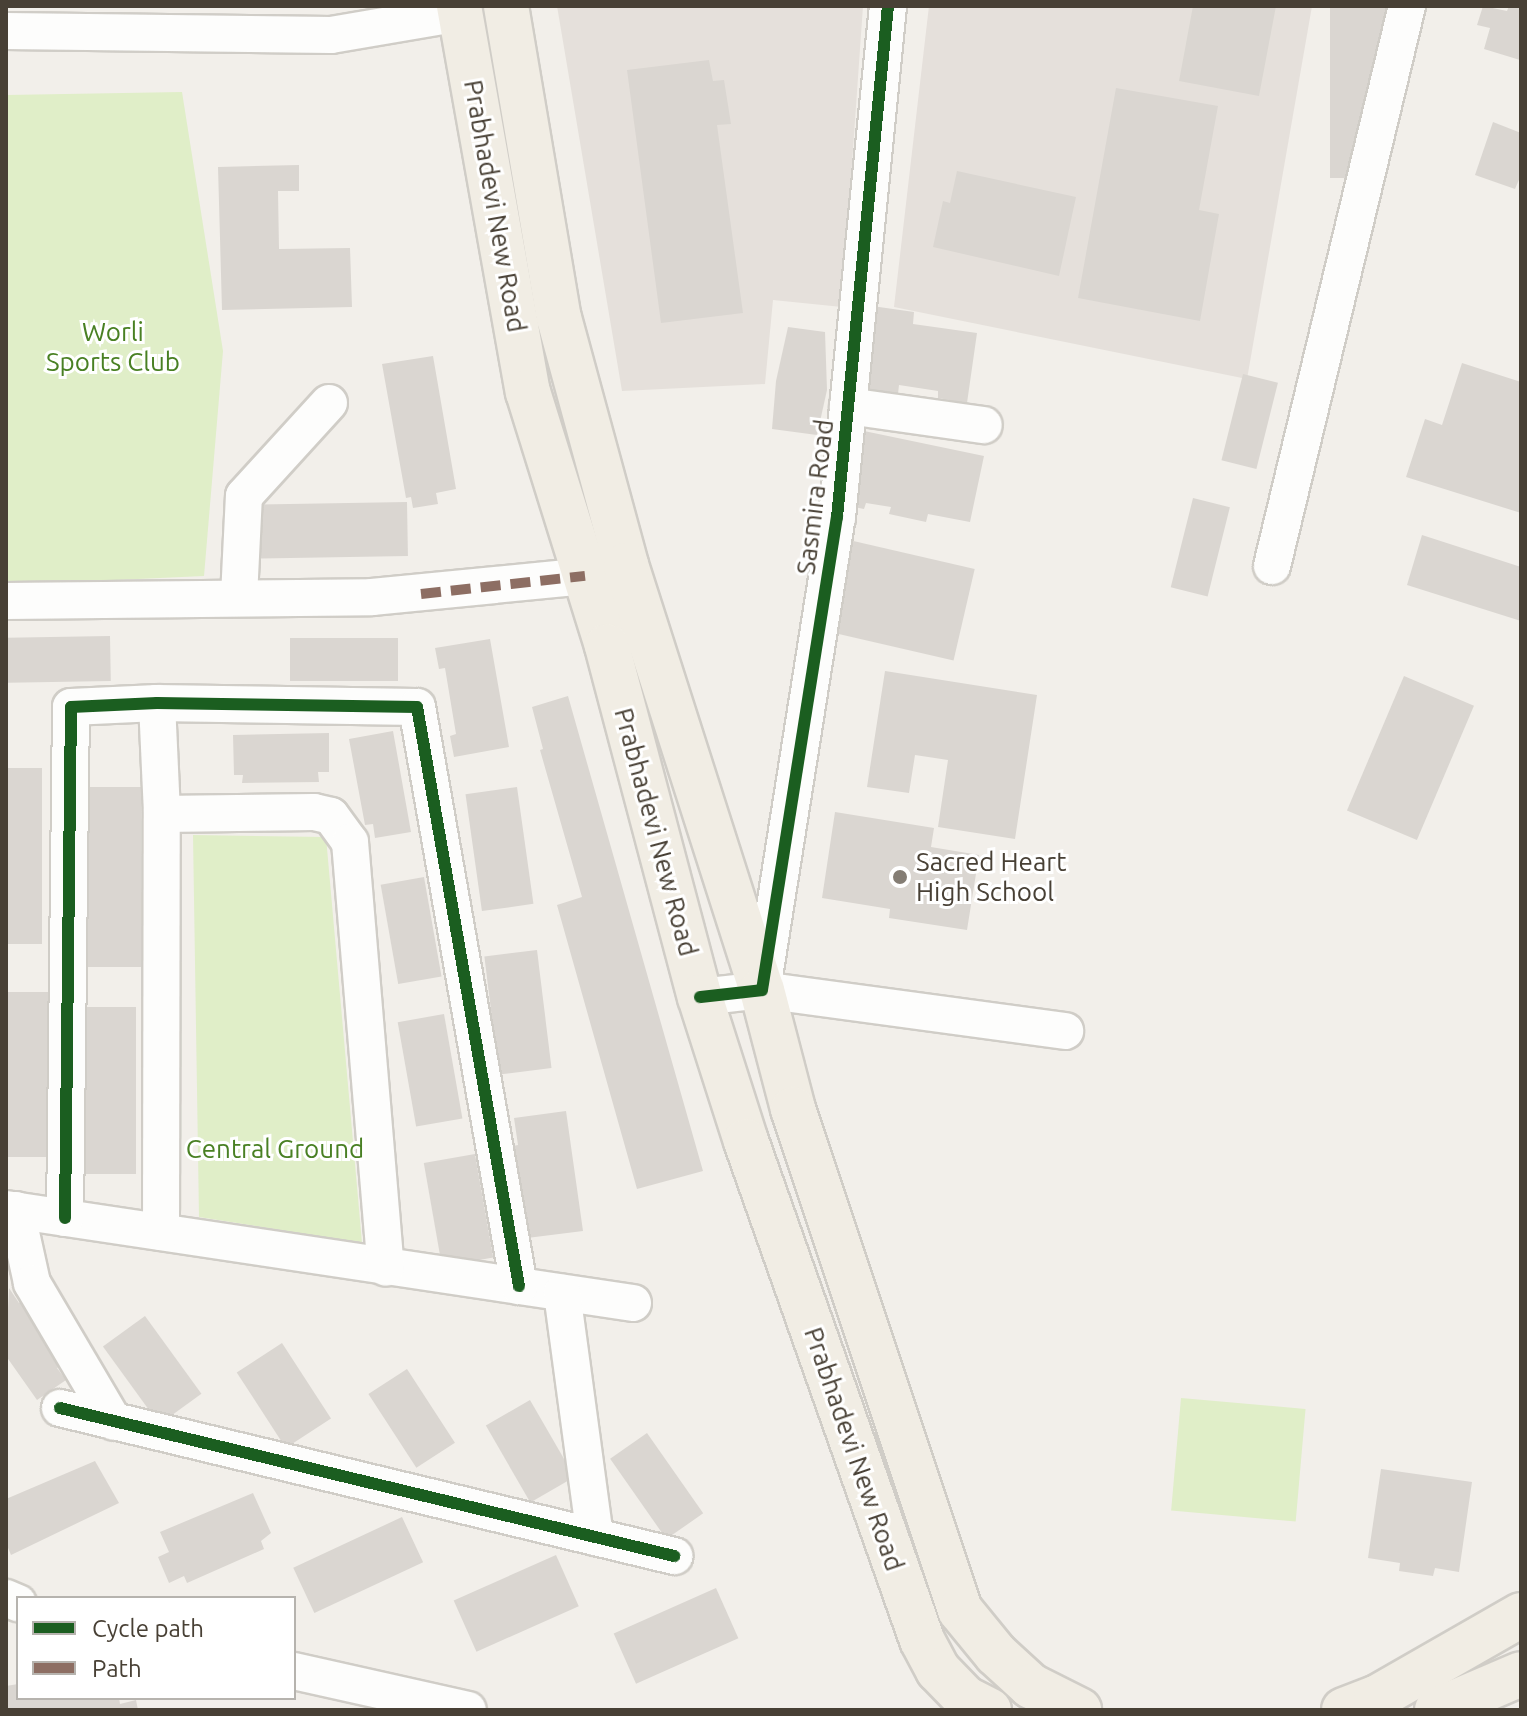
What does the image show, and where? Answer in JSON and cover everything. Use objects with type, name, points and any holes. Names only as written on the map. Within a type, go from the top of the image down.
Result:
[{"type":"main road","name":"Prabhadevi New Road","points":[[506,6],[559,318],[626,565],[762,990],[793,1109],[960,1610],[996,1654],[1031,1686],[1079,1710]]},
{"type":"main road","name":"Prabhadevi New Road","points":[[459,10],[528,392],[585,576],[700,997],[751,1156],[922,1640],[938,1670],[966,1706]]},
{"type":"main road","points":[[1344,1710],[1376,1698],[1521,1615]]},
{"type":"main road","points":[[1437,1710],[1521,1674]]},
{"type":"street","name":"Sasmira Road","points":[[762,990],[837,517],[888,6]]},
{"type":"street","points":[[1272,566],[1407,6]]},
{"type":"street","points":[[6,31],[331,35],[459,10]]},
{"type":"street","points":[[239,597],[244,496],[329,403]]},
{"type":"street","points":[[848,406],[984,425]]},
{"type":"street","points":[[6,601],[421,594],[585,576]]},
{"type":"street","points":[[157,703],[162,814],[161,1232]]},
{"type":"street","points":[[65,1218],[71,707],[157,703],[417,707],[519,1286]]},
{"type":"street","points":[[162,814],[314,812],[331,816],[350,842],[386,1267]]},
{"type":"street","points":[[700,997],[762,990],[1065,1031]]},
{"type":"street","points":[[114,1422],[32,1283],[11,1210],[633,1303]]},
{"type":"street","points":[[562,1293],[595,1537]]},
{"type":"street","points":[[60,1408],[674,1556]]},
{"type":"street","points":[[296,1671],[468,1710]]},
{"type":"shaded area","points":[[557,6],[863,6],[842,307],[773,300],[765,384],[622,391]]},
{"type":"shaded area","points":[[929,6],[1312,6],[1247,379],[894,307]]},
{"type":"green space","name":"Worli Sports Club","points":[[182,92],[223,351],[204,576],[6,585],[6,95]]},
{"type":"green space","name":"Central Ground","points":[[193,835],[326,837],[362,1243],[199,1217]]},
{"type":"green space","points":[[1181,1398],[1306,1409],[1296,1521],[1171,1511]]},
{"type":"building","points":[[1193,6],[1276,6],[1259,96],[1179,81]]},
{"type":"building","points":[[1330,6],[1387,6],[1387,178],[1330,178]]},
{"type":"building","points":[[1483,6],[1507,11],[1509,6],[1521,6],[1520,60],[1484,49],[1490,28],[1477,25]]},
{"type":"building","points":[[709,60],[713,81],[724,80],[731,124],[717,125],[743,313],[661,323],[627,70]]},
{"type":"building","points":[[1116,88],[1218,106],[1199,210],[1219,214],[1200,321],[1078,298]]},
{"type":"building","points":[[1493,122],[1521,133],[1521,175],[1515,189],[1475,175]]},
{"type":"building","points":[[299,165],[299,191],[278,191],[279,249],[350,248],[352,307],[222,310],[218,167]]},
{"type":"building","points":[[957,171],[1076,197],[1059,276],[933,247],[943,201],[950,203]]},
{"type":"building","points":[[872,306],[914,312],[913,324],[977,333],[967,403],[938,398],[938,391],[899,385],[898,394],[861,389]]},
{"type":"building","points":[[788,327],[825,332],[827,390],[817,435],[772,429],[776,381]]},
{"type":"building","points":[[433,356],[456,489],[436,493],[438,504],[413,508],[411,497],[406,498],[382,364]]},
{"type":"building","points":[[1462,363],[1521,382],[1521,513],[1406,477],[1425,419],[1442,425]]},
{"type":"building","points":[[1243,374],[1278,383],[1256,469],[1221,460]]},
{"type":"building","points":[[864,431],[984,456],[970,522],[928,514],[926,522],[889,514],[891,507],[866,503],[864,509],[849,506]]},
{"type":"building","points":[[1193,498],[1230,507],[1208,596],[1171,587]]},
{"type":"building","points":[[407,502],[408,556],[261,559],[260,505]]},
{"type":"building","points":[[1422,535],[1521,567],[1521,621],[1407,585]]},
{"type":"building","points":[[849,540],[975,569],[954,661],[828,632]]},
{"type":"building","points":[[110,636],[111,681],[8,683],[7,638]]},
{"type":"building","points":[[290,638],[398,638],[398,681],[290,681]]},
{"type":"building","points":[[490,639],[509,747],[454,757],[450,736],[456,734],[445,668],[439,669],[435,648]]},
{"type":"building","points":[[885,671],[1037,695],[1015,839],[938,827],[948,760],[915,755],[909,793],[867,787]]},
{"type":"building","points":[[1404,676],[1474,706],[1417,840],[1347,810]]},
{"type":"building","points":[[568,696],[703,1171],[637,1189],[557,905],[582,897],[540,750],[543,749],[532,707]]},
{"type":"building","points":[[393,731],[411,832],[375,838],[373,824],[365,825],[349,739]]},
{"type":"building","points":[[329,733],[329,772],[318,772],[319,782],[242,783],[243,775],[234,775],[233,735]]},
{"type":"building","points":[[6,768],[42,768],[42,944],[6,944]]},
{"type":"building","points":[[86,787],[141,787],[141,967],[86,967]]},
{"type":"building","points":[[517,787],[533,904],[482,911],[466,794]]},
{"type":"building","name":"Sacred Heart High School","points":[[835,812],[934,828],[931,847],[979,855],[967,930],[889,918],[890,909],[822,898]]},
{"type":"building","points":[[424,877],[442,976],[398,984],[381,885]]},
{"type":"building","points":[[537,950],[552,1068],[499,1075],[484,956]]},
{"type":"building","points":[[6,992],[48,992],[48,1157],[6,1157]]},
{"type":"building","points":[[86,1007],[136,1007],[136,1174],[86,1174]]},
{"type":"building","points":[[444,1014],[462,1118],[416,1127],[398,1022]]},
{"type":"building","points":[[566,1111],[583,1231],[527,1238],[513,1146],[518,1145],[514,1118]]},
{"type":"building","points":[[475,1154],[493,1257],[442,1266],[424,1163]]},
{"type":"building","points":[[9,1288],[19,1303],[25,1299],[68,1361],[57,1368],[66,1380],[37,1400],[6,1356]]},
{"type":"building","points":[[145,1316],[201,1394],[159,1424],[103,1347]]},
{"type":"building","points":[[282,1343],[331,1418],[286,1448],[237,1372]]},
{"type":"building","points":[[407,1369],[455,1443],[416,1468],[368,1394]]},
{"type":"building","points":[[530,1400],[574,1477],[530,1503],[486,1426]]},
{"type":"building","points":[[647,1433],[703,1513],[666,1539],[610,1459]]},
{"type":"building","points":[[95,1461],[119,1503],[11,1555],[6,1543],[6,1499]]},
{"type":"building","points":[[1381,1469],[1472,1482],[1459,1572],[1435,1568],[1433,1576],[1399,1571],[1400,1563],[1368,1558]]},
{"type":"building","points":[[253,1493],[271,1533],[261,1541],[264,1549],[187,1583],[184,1576],[169,1583],[158,1557],[169,1552],[160,1532]]},
{"type":"building","points":[[402,1517],[423,1562],[314,1613],[293,1568]]},
{"type":"building","points":[[556,1555],[579,1606],[476,1652],[454,1601]]},
{"type":"building","points":[[716,1588],[738,1638],[636,1684],[614,1634]]},
{"type":"building","points":[[16,1684],[16,1700],[119,1700],[120,1704],[136,1700],[138,1710],[6,1710],[6,1686]]},
{"type":"marked path","points":[[421,594],[585,576]]},
{"type":"cycle path","points":[[700,997],[762,990],[837,517],[888,6]]},
{"type":"cycle path","points":[[65,1218],[71,707],[157,703],[417,707],[519,1286]]},
{"type":"cycle path","points":[[60,1408],[674,1556]]},
{"type":"place","name":"Sacred Heart High School","points":[[900,877]]}]
